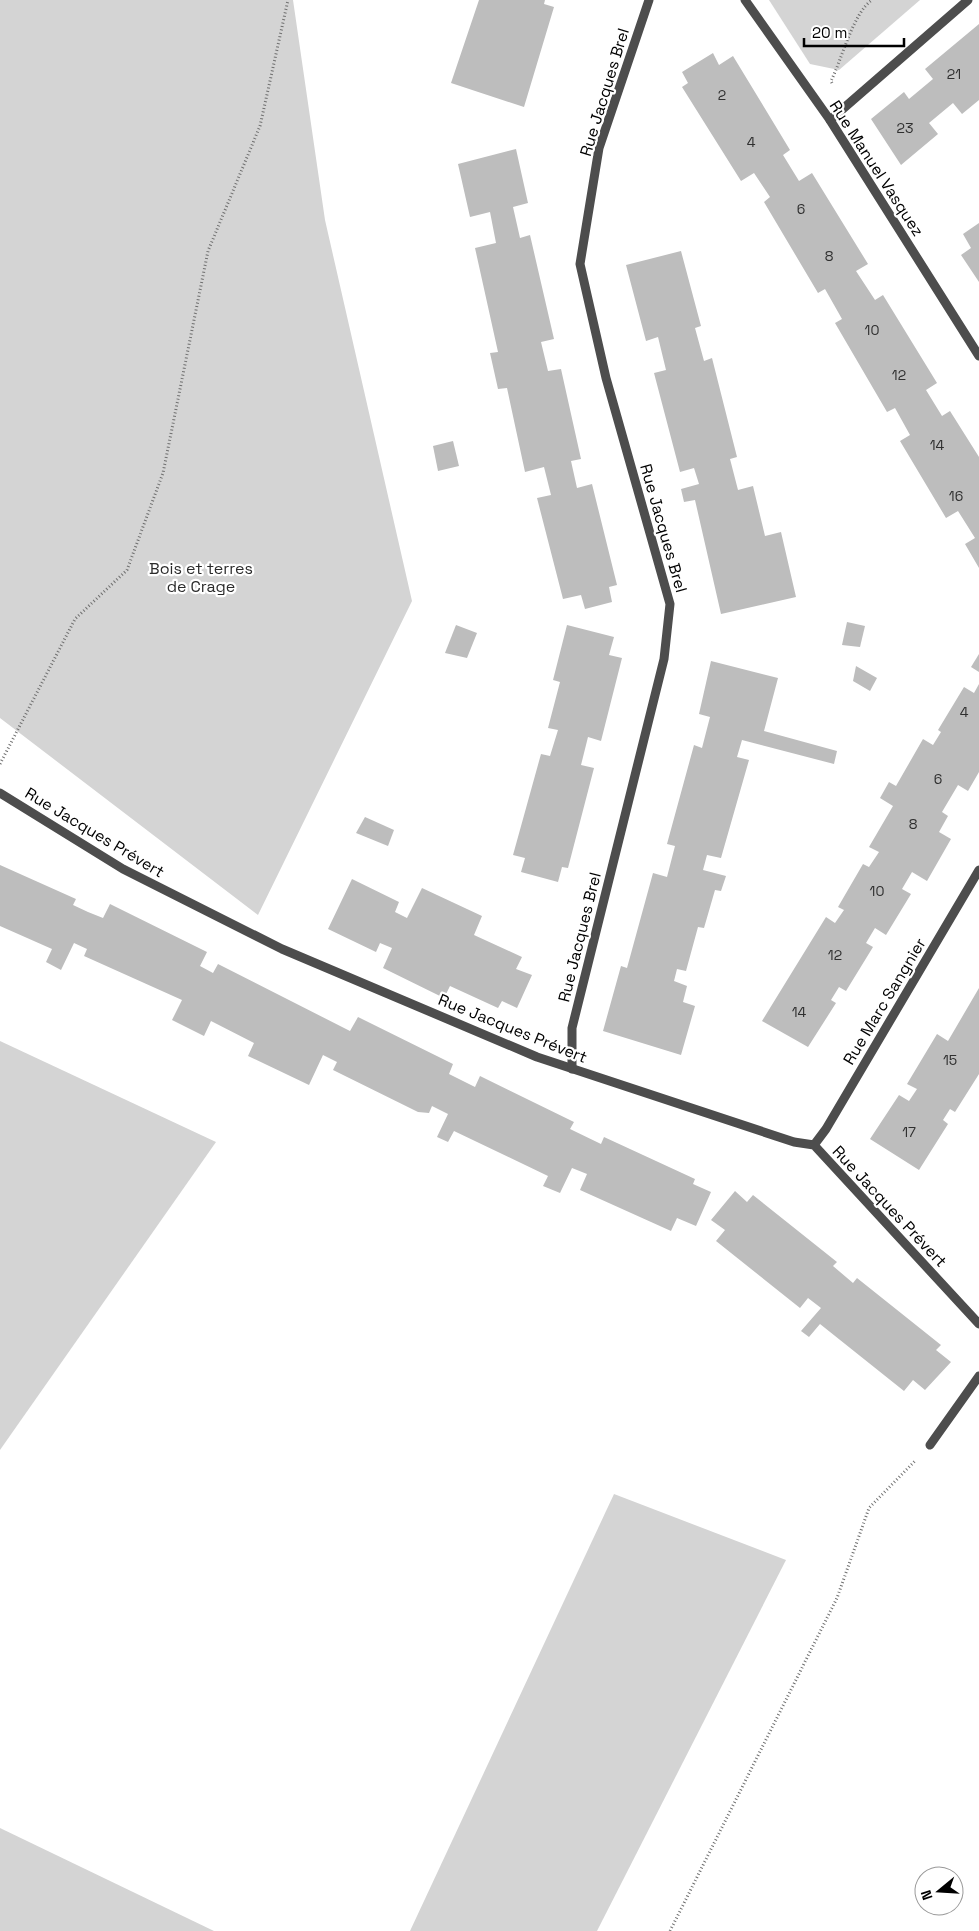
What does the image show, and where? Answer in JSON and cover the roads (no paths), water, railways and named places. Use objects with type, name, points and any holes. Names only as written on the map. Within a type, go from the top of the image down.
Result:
[{"type":"street","name":"Rue Jacques Brel","points":[[572,1069],[572,1028],[664,659],[670,604],[606,378],[580,264],[599,148],[649,0]]},
{"type":"street","name":"Rue Manuel Vasquez","points":[[745,0],[830,120],[979,356]]},
{"type":"street","points":[[830,120],[968,0]]},
{"type":"street","name":"Rue Jacques Prévert","points":[[0,793],[123,869],[282,949],[537,1057],[794,1142],[814,1145],[979,1324]]},
{"type":"street","name":"Rue Marc Sangnier","points":[[814,1145],[826,1129],[979,870]]},
{"type":"street","points":[[930,1445],[979,1376]]},
{"type":"park label","name":"Bois et terres de Crage","points":[[201,577]]}]
